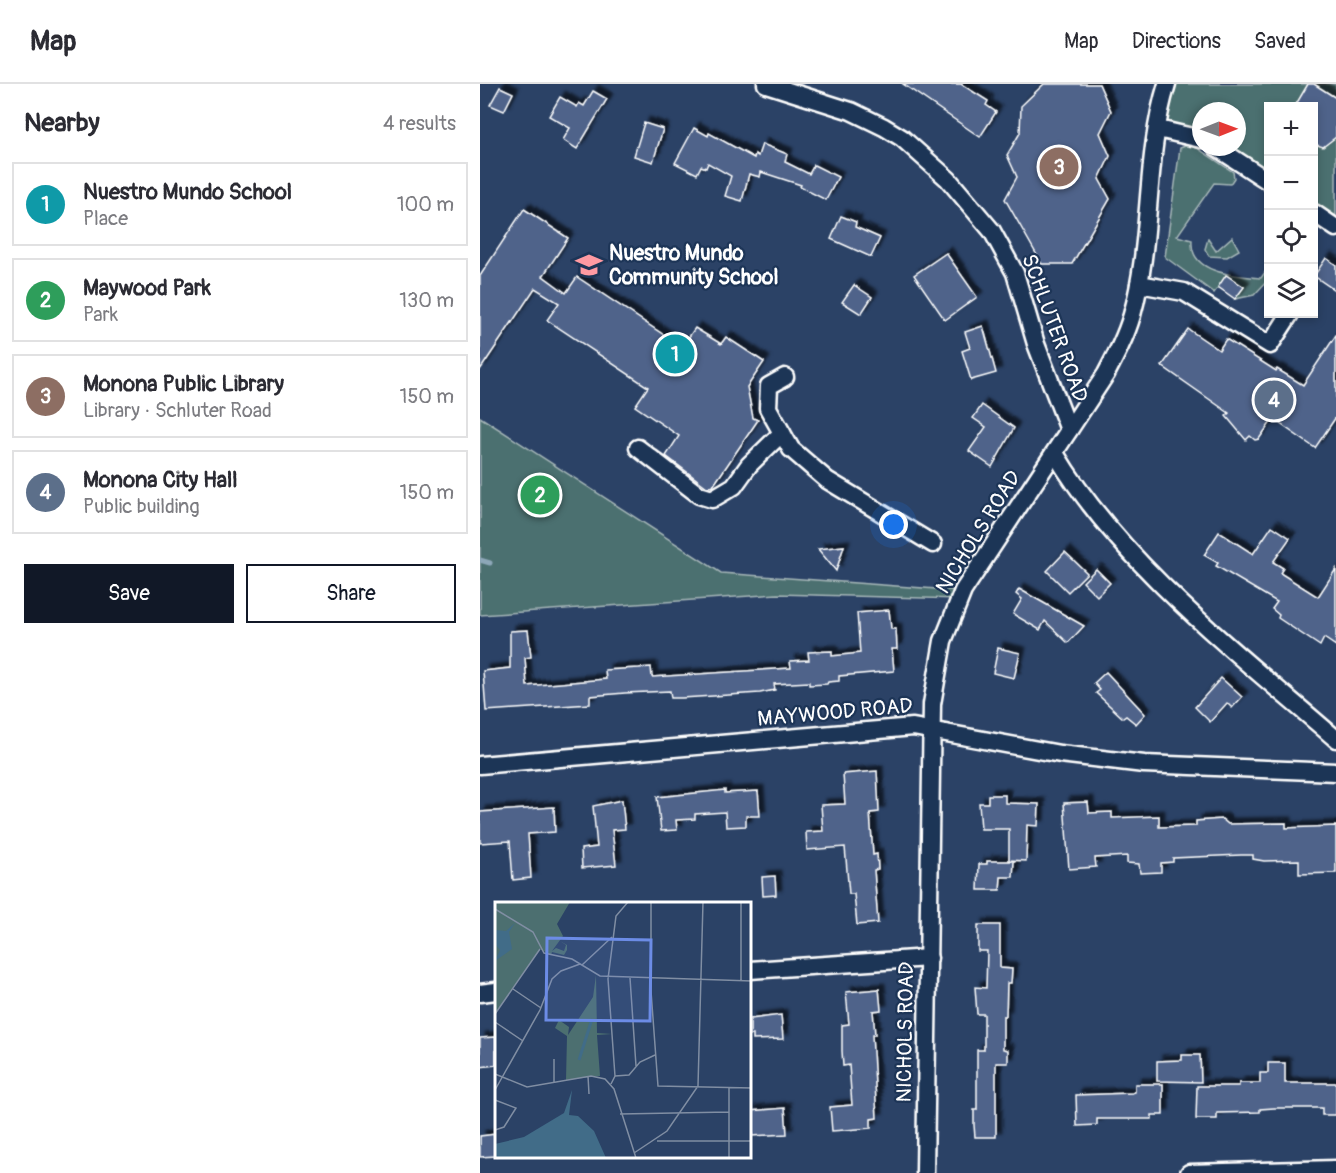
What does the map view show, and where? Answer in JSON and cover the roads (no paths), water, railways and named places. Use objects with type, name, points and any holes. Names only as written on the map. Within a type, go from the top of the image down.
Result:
[{"type":"street","name":"SCHLUTER ROAD","points":[[766,84],[851,111],[884,127],[902,138],[948,179],[992,231],[1014,273],[1036,344],[1069,430]]},
{"type":"street","name":"NICHOLS ROAD","points":[[925,1173],[932,729],[938,663],[943,641],[963,591],[1106,374],[1122,343],[1139,284],[1158,129],[1167,84]]},
{"type":"street","points":[[1158,129],[1192,138]]},
{"type":"street","points":[[1230,156],[1264,179]]},
{"type":"street","points":[[1318,216],[1336,228]]},
{"type":"street","points":[[1139,284],[1184,292],[1270,345],[1287,318]]},
{"type":"street","points":[[785,377],[769,386],[768,408],[791,449],[827,480],[933,544]]},
{"type":"street","points":[[638,448],[699,495],[712,499],[734,486],[749,465],[782,433]]},
{"type":"street","points":[[1055,453],[1087,503],[1155,577],[1336,739]]},
{"type":"street","name":"MAYWOOD ROAD","points":[[480,765],[887,729],[932,729],[1060,754],[1144,764],[1336,772]]},
{"type":"street","points":[[752,970],[928,958]]},
{"type":"street","points":[[480,993],[495,991]]},
{"type":"street","points":[[1189,1173],[1336,1169]]},
{"type":"waterway","points":[[480,560],[490,563]]},
{"type":"place","name":"Monona Public Library","points":[[1059,167]]},
{"type":"place","name":"Nuestro Mundo Community School","points":[[589,265]]},
{"type":"place","name":"Nuestro Mundo School","points":[[675,354]]},
{"type":"place","name":"Monona City Hall","points":[[1274,400]]},
{"type":"place","name":"Maywood Park","points":[[540,495]]}]
